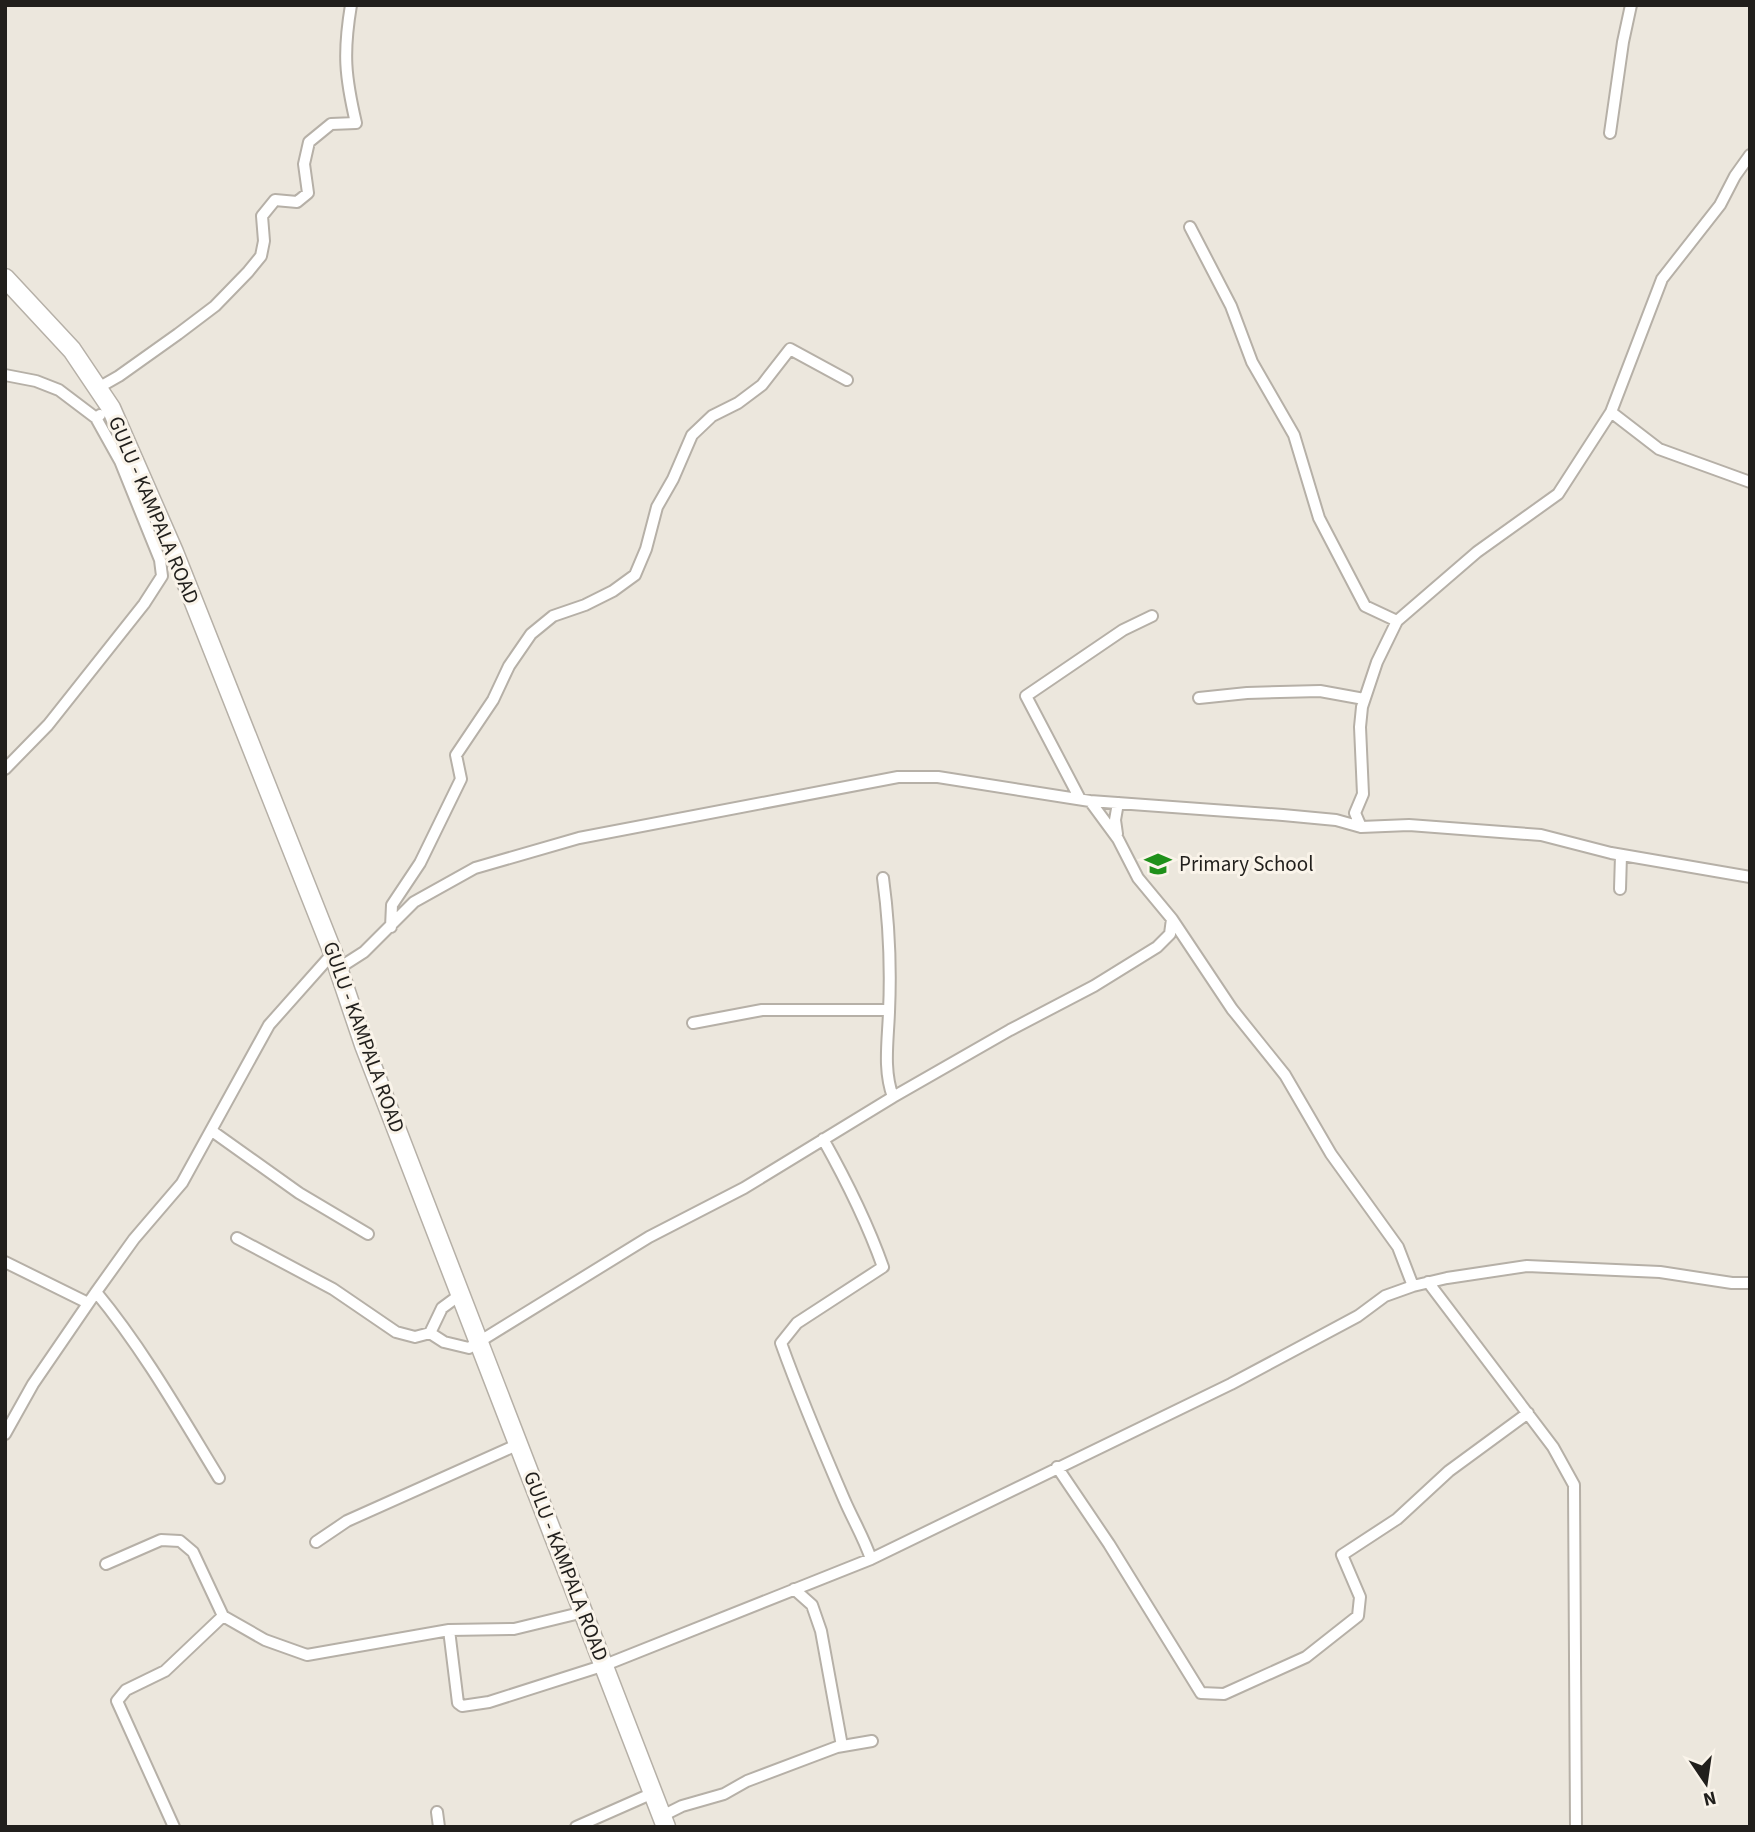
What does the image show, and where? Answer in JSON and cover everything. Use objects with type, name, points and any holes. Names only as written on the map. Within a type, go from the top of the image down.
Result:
[{"type":"main road","name":"GULU - KAMPALA ROAD","points":[[5,278],[72,350],[98,388],[104,413],[174,552],[336,960],[364,1045],[664,1822]]},
{"type":"street","points":[[98,388],[119,376],[215,306],[261,256],[264,241],[262,216],[275,200],[297,202],[308,193],[304,164],[309,142],[331,124],[356,123],[345,55],[351,5]]},
{"type":"street","points":[[1610,133],[1631,5]]},
{"type":"street","points":[[1361,827],[1355,813],[1363,794],[1360,727],[1364,699],[1377,662],[1397,621],[1477,552],[1558,494],[1611,412],[1662,279],[1720,205],[1750,155]]},
{"type":"street","points":[[1191,227],[1230,306],[1252,362],[1294,435],[1319,518],[1365,606],[1397,621]]},
{"type":"street","points":[[391,927],[392,905],[419,863],[461,779],[456,755],[493,699],[509,666],[531,634],[553,616],[585,605],[613,591],[635,575],[646,549],[657,507],[673,479],[692,435],[712,415],[738,403],[762,385],[790,349],[847,380]]},
{"type":"street","points":[[5,375],[36,381],[104,413],[160,561],[162,576],[144,604],[48,725],[5,769]]},
{"type":"street","points":[[1611,412],[1659,449],[1750,482]]},
{"type":"street","points":[[1153,616],[1123,630],[1026,696],[1085,800],[1118,839],[1138,878],[1172,919],[1232,1009],[1285,1075],[1332,1154],[1398,1247],[1413,1286]]},
{"type":"street","points":[[1199,698],[1247,693],[1320,691],[1364,699]]},
{"type":"street","points":[[5,1434],[33,1384],[88,1303],[134,1239],[182,1183],[269,1025],[336,960],[364,952],[414,902],[475,868],[579,838],[853,785],[898,778],[938,778],[1085,800],[1336,820],[1361,827],[1409,825],[1541,835],[1621,855],[1750,877]]},
{"type":"street","points":[[1118,803],[1115,820],[1118,839]]},
{"type":"street","points":[[1336,820],[1355,813]]},
{"type":"street","points":[[1620,889],[1621,855]]},
{"type":"street","points":[[883,878],[888,918],[887,1051],[889,1085],[893,1097]]},
{"type":"street","points":[[237,1238],[333,1289],[396,1332],[415,1337],[430,1333],[444,1342],[469,1348],[649,1237],[744,1188],[893,1097],[1094,986],[1157,947],[1170,934],[1172,919]]},
{"type":"street","points":[[693,1023],[762,1010],[889,1010]]},
{"type":"street","points":[[212,1131],[299,1193],[368,1234]]},
{"type":"street","points":[[823,1139],[866,1223],[883,1266],[797,1323],[781,1343],[871,1559]]},
{"type":"street","points":[[5,1262],[88,1303]]},
{"type":"street","points":[[449,1630],[458,1703],[462,1706],[489,1702],[605,1665],[871,1559],[1231,1384],[1358,1316],[1385,1296],[1413,1286],[1527,1266],[1660,1272],[1732,1283],[1750,1283]]},
{"type":"street","points":[[1429,1282],[1553,1447],[1574,1485],[1576,1827]]},
{"type":"street","points":[[96,1292],[129,1332],[147,1364],[174,1400],[219,1478]]},
{"type":"street","points":[[430,1333],[442,1308],[461,1294]]},
{"type":"street","points":[[1057,1467],[1109,1544],[1201,1693],[1224,1694],[1306,1657],[1358,1616],[1360,1597],[1342,1555],[1397,1519],[1449,1471],[1528,1413]]},
{"type":"street","points":[[316,1542],[347,1521],[519,1444]]},
{"type":"street","points":[[106,1564],[161,1540],[180,1541],[193,1552],[223,1616],[265,1640],[307,1655],[449,1630],[514,1629],[584,1612]]},
{"type":"street","points":[[794,1590],[812,1605],[821,1631],[842,1746]]},
{"type":"street","points":[[174,1827],[117,1701],[126,1690],[165,1671],[223,1616]]},
{"type":"street","points":[[664,1822],[682,1806],[724,1794],[747,1781],[842,1746],[872,1741]]},
{"type":"street","points":[[576,1827],[653,1793]]},
{"type":"street","points":[[437,1812],[439,1827]]},
{"type":"place","name":"Primary School","points":[[1158,864]]}]
